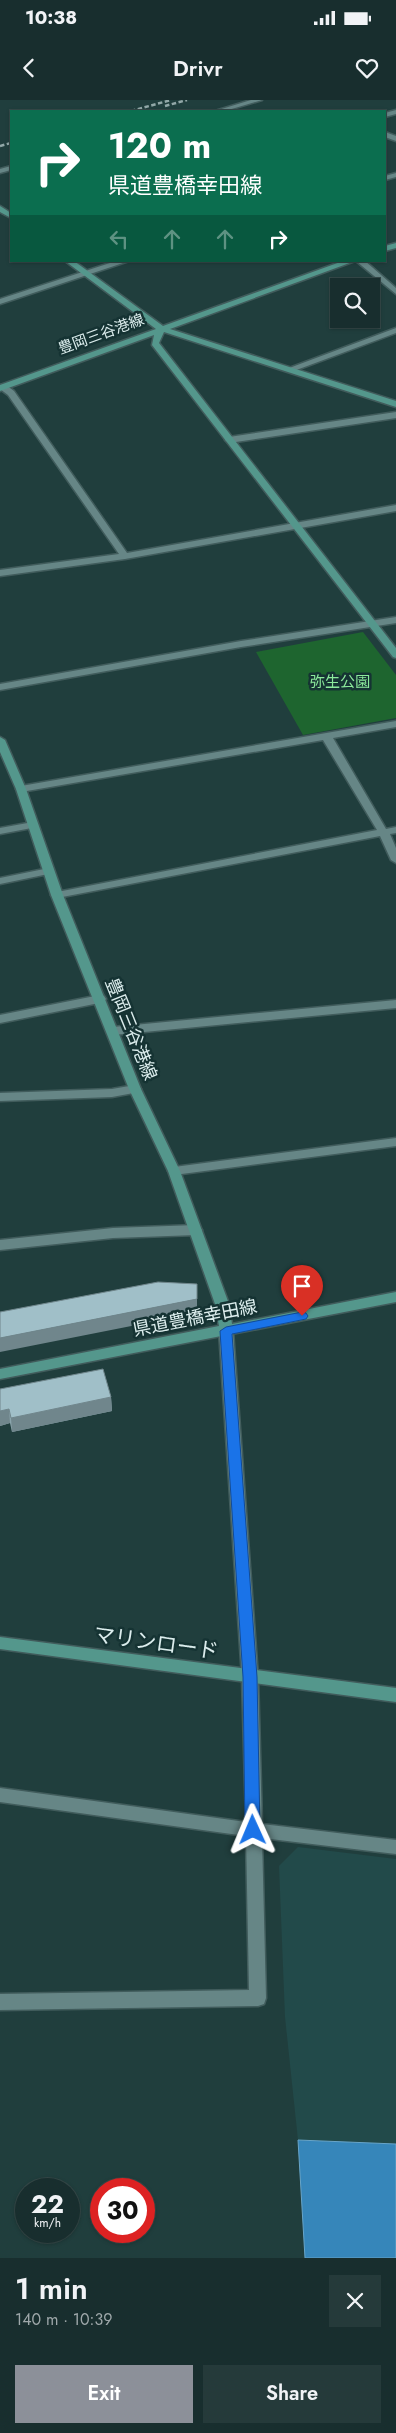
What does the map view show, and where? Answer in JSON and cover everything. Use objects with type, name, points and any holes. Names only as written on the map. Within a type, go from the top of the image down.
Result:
[{"type":"street","points":[[222,110],[259,100]]},
{"type":"street","name":"豊岡三谷港線","points":[[70,262],[161,329]]},
{"type":"street","points":[[0,302],[122,262]]},
{"type":"street","points":[[348,262],[161,329],[155,343],[396,655]]},
{"type":"street","points":[[361,262],[396,292]]},
{"type":"street","points":[[161,329],[396,404]]},
{"type":"street","name":"豊岡三谷港線","points":[[2,388],[161,329]]},
{"type":"street","points":[[288,370],[396,330]]},
{"type":"street","points":[[2,388],[11,393],[125,556]]},
{"type":"street","points":[[229,440],[396,414]]},
{"type":"street","points":[[0,573],[125,556],[396,508]]},
{"type":"street","points":[[0,687],[231,646],[396,620]]},
{"type":"street","points":[[20,789],[396,724]]},
{"type":"street","points":[[326,737],[383,832],[396,860]]},
{"type":"street","name":"豊岡三谷港線","points":[[0,740],[20,789],[57,895],[114,1031],[135,1089],[174,1171],[222,1304],[226,1331]]},
{"type":"street","points":[[0,831],[33,826]]},
{"type":"street","points":[[57,895],[396,830]]},
{"type":"street","points":[[0,882],[49,871]]},
{"type":"street","points":[[0,1019],[100,999]]},
{"type":"street","points":[[114,1031],[396,1004]]},
{"type":"street","points":[[0,1097],[112,1093],[135,1089]]},
{"type":"street","points":[[174,1171],[396,1142]]},
{"type":"street","points":[[0,1245],[113,1233],[196,1230]]},
{"type":"street","name":"県道豊橋幸田線","points":[[0,1374],[396,1297]]},
{"type":"street","points":[[0,2002],[258,1998],[250,1677],[226,1331]]},
{"type":"street","name":"マリンロード","points":[[0,1643],[250,1677],[396,1694]]},
{"type":"street","points":[[0,1795],[253,1830],[396,1847]]},
{"type":"shaded area","points":[[298,1847],[396,1859],[396,2144],[298,2140],[285,2017],[279,1866]]},
{"type":"green space","name":"弥生公園","points":[[363,632],[396,675],[396,718],[303,735],[256,652]]},
{"type":"water","points":[[298,2140],[396,2144],[396,2258],[305,2258]]},
{"type":"building","points":[[158,1282],[197,1284],[197,1299],[0,1338],[0,1312]]},
{"type":"building","points":[[103,1369],[111,1397],[11,1418],[9,1409],[0,1411],[0,1389]]},
{"type":"railway","points":[[135,110],[171,100]]},
{"type":"railway","points":[[165,106],[187,100]]},
{"type":"railway","points":[[0,146],[10,143]]},
{"type":"route","points":[[253,1830],[250,1677],[226,1331],[302,1316]]}]
